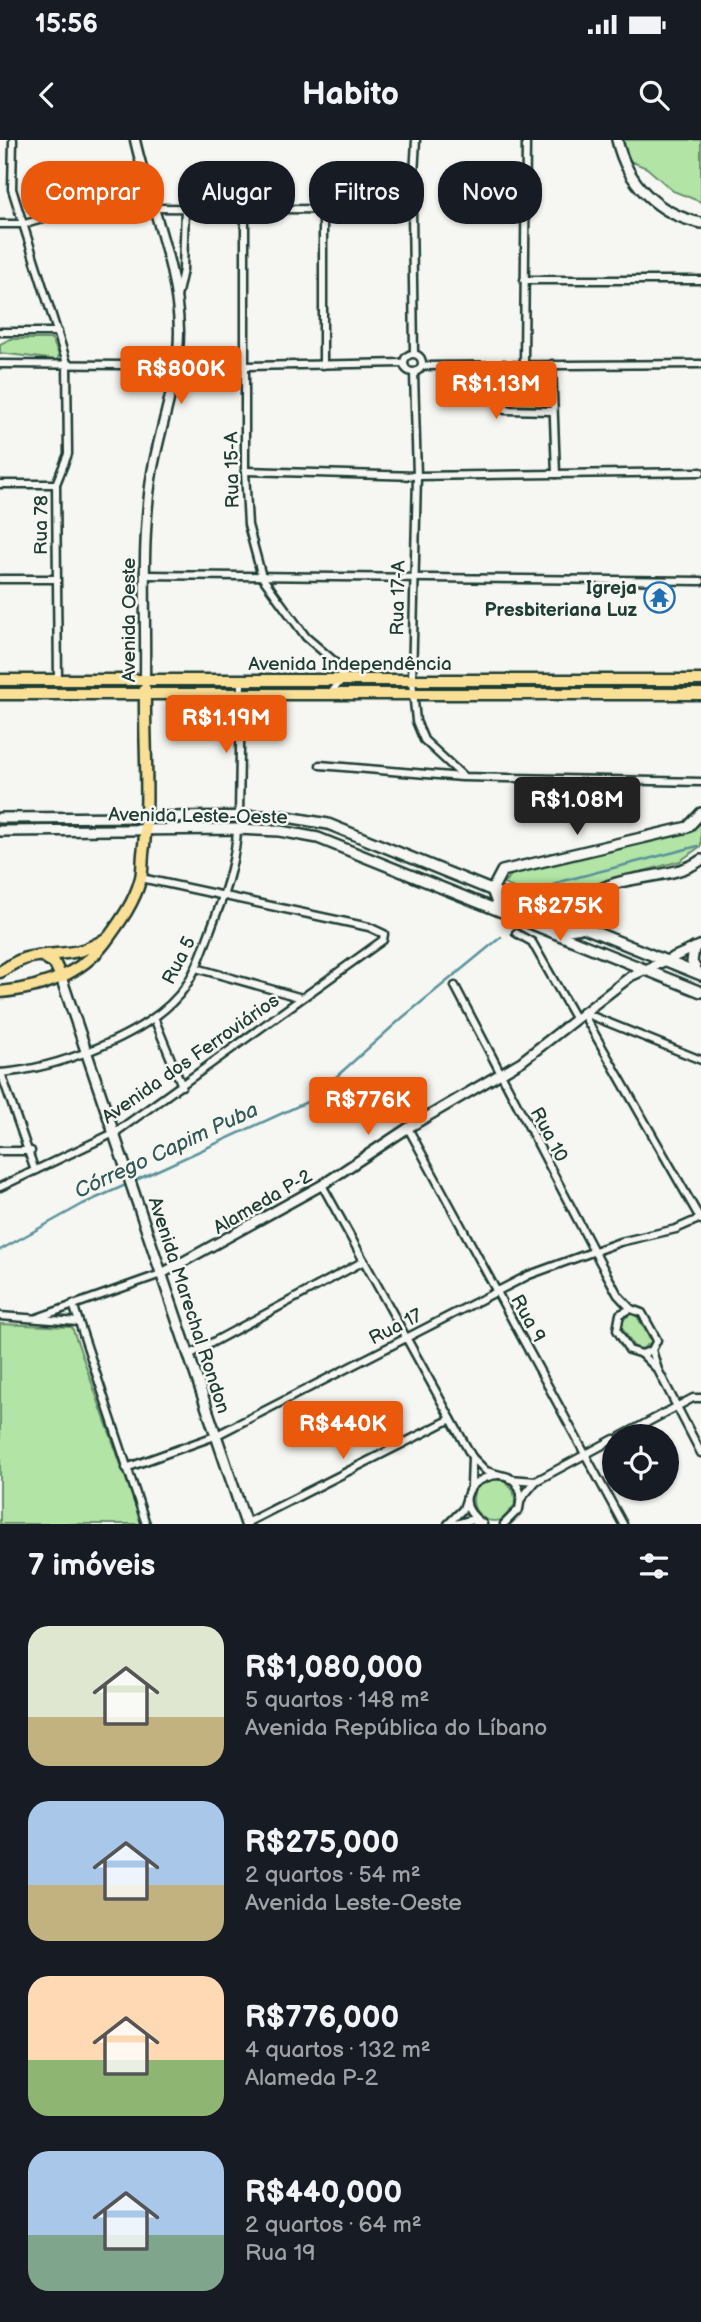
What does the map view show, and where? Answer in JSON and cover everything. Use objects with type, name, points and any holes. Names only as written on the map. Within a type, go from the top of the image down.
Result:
[{"type":"main road","points":[[617,140],[628,172],[644,194],[667,210],[701,223]]},
{"type":"main road","name":"Avenida Independência","points":[[0,680],[700,679]]},
{"type":"main road","name":"Avenida Oeste","points":[[0,992],[28,990],[61,977],[101,951],[126,912],[141,878],[147,818],[145,680]]},
{"type":"main road","points":[[550,694],[551,680]]},
{"type":"main road","name":"Avenida Independência","points":[[0,694],[701,694]]},
{"type":"main road","points":[[500,911],[492,890],[496,877],[512,867],[688,827],[701,813]]},
{"type":"main road","name":"Avenida Leste-Oeste","points":[[0,818],[282,816],[328,824],[699,974]]},
{"type":"main road","name":"Avenida Leste-Oeste","points":[[0,831],[237,829],[280,831],[336,843],[701,992]]},
{"type":"main road","points":[[527,922],[539,920],[574,930],[583,927],[590,900],[599,890],[678,871],[701,859]]},
{"type":"main road","points":[[12,991],[2,970],[13,962],[32,956],[44,957],[86,951],[110,936]]},
{"type":"main road","points":[[697,947],[692,962],[699,974]]},
{"type":"main road","points":[[44,957],[55,964],[61,977]]},
{"type":"main road","name":"Avenida Marechal Rondon","points":[[61,977],[116,1132],[246,1524]]},
{"type":"street","name":"Rua 78","points":[[13,140],[12,188],[67,363],[68,454],[56,484],[58,680]]},
{"type":"street","name":"Avenida Oeste","points":[[135,140],[140,161]]},
{"type":"street","points":[[415,161],[416,140]]},
{"type":"street","points":[[524,363],[526,140]]},
{"type":"street","points":[[0,224],[28,224]]},
{"type":"street","name":"Avenida Oeste","points":[[156,224],[177,299]]},
{"type":"street","name":"Avenida Oeste","points":[[145,680],[146,523],[152,473],[176,363],[177,299],[183,270],[184,224]]},
{"type":"street","name":"Rua 15-A","points":[[246,224],[245,471],[248,525],[262,577],[306,637],[334,661],[343,678]]},
{"type":"street","points":[[323,224],[323,365]]},
{"type":"street","points":[[412,224],[414,353]]},
{"type":"street","points":[[524,280],[701,280]]},
{"type":"street","points":[[0,332],[58,332]]},
{"type":"street","points":[[414,353],[407,355],[404,363],[407,370],[414,373],[423,366],[524,363],[701,364]]},
{"type":"street","points":[[414,353],[422,359],[423,366]]},
{"type":"street","points":[[0,364],[176,363],[246,366],[404,363]]},
{"type":"street","points":[[504,364],[505,410],[553,411]]},
{"type":"street","points":[[552,364],[556,474]]},
{"type":"street","name":"Rua 17-A","points":[[414,373],[417,476],[412,576],[413,694],[420,734],[464,777]]},
{"type":"street","points":[[245,471],[417,476],[701,472]]},
{"type":"street","points":[[0,484],[56,484]]},
{"type":"street","points":[[146,575],[701,581]]},
{"type":"street","points":[[0,579],[56,579]]},
{"type":"street","points":[[331,694],[343,678]]},
{"type":"street","points":[[239,817],[241,681]]},
{"type":"street","points":[[320,765],[464,777],[701,782]]},
{"type":"street","name":"Rua 5","points":[[1,1073],[87,1054],[154,1018],[178,997],[196,968],[224,896],[237,846],[237,829]]},
{"type":"street","points":[[141,878],[224,896]]},
{"type":"street","name":"Avenida dos Ferroviários","points":[[0,1188],[116,1132],[378,945],[384,934],[369,927],[224,896]]},
{"type":"street","points":[[516,933],[532,942],[579,1015],[701,1219]]},
{"type":"street","name":"Alameda P-2","points":[[37,1318],[161,1274],[322,1185],[408,1128],[533,1053],[579,1015],[643,970],[697,947]]},
{"type":"street","points":[[196,968],[302,998]]},
{"type":"street","name":"Rua 10","points":[[455,986],[594,1251],[618,1295],[631,1309]]},
{"type":"street","points":[[579,1015],[701,1060]]},
{"type":"street","points":[[154,1018],[181,1086]]},
{"type":"street","points":[[1,1073],[31,1151],[35,1171]]},
{"type":"street","name":"Rua 9","points":[[408,1128],[623,1524]]},
{"type":"street","points":[[0,1151],[31,1151]]},
{"type":"street","points":[[322,1185],[472,1457],[486,1471],[509,1479],[536,1481]]},
{"type":"street","name":"Rua 17","points":[[126,1468],[215,1436],[529,1275],[594,1251],[701,1219]]},
{"type":"street","points":[[189,1355],[364,1261]]},
{"type":"street","name":"Rua 10","points":[[618,1295],[620,1314]]},
{"type":"street","points":[[72,1304],[146,1524]]},
{"type":"street","points":[[642,1354],[652,1350],[657,1340],[652,1326],[642,1312],[631,1309],[620,1314],[617,1330],[629,1350],[642,1354],[658,1370]]},
{"type":"street","points":[[0,1316],[78,1322]]},
{"type":"street","points":[[652,1350],[658,1370],[701,1453]]},
{"type":"street","points":[[646,1424],[693,1398],[701,1398]]},
{"type":"street","points":[[246,1524],[451,1419]]},
{"type":"street","points":[[516,1524],[522,1494],[536,1481],[602,1445]]},
{"type":"street","points":[[448,1524],[463,1509],[471,1487],[472,1457]]},
{"type":"street","points":[[471,1487],[484,1476],[500,1475]]},
{"type":"street","points":[[509,1479],[515,1485],[520,1501]]},
{"type":"street","points":[[468,1495],[471,1512],[483,1524]]},
{"type":"street","points":[[504,1524],[519,1509]]},
{"type":"street","points":[[456,1524],[470,1520],[483,1524]]},
{"type":"green space","points":[[623,140],[701,140],[701,202],[673,191],[647,168],[632,162],[627,158]]},
{"type":"green space","points":[[10,339],[52,339],[59,355],[57,360],[0,353],[0,344]]},
{"type":"green space","points":[[511,368],[549,370],[549,408],[510,409]]},
{"type":"green space","points":[[701,823],[701,846],[680,861],[590,886],[576,911],[503,884],[513,873],[691,831]]},
{"type":"green space","points":[[634,1311],[652,1342],[637,1352],[619,1323]]},
{"type":"green space","points":[[0,1324],[72,1327],[142,1524],[0,1524]]},
{"type":"green space","points":[[494,1479],[509,1485],[515,1500],[509,1515],[494,1521],[479,1515],[473,1500],[479,1485]]},
{"type":"waterway","name":"Córrego Capim Puba","points":[[538,892],[563,881],[698,846]]},
{"type":"waterway","name":"Córrego Capim Puba","points":[[134,1181],[309,1101],[402,1018],[501,937]]},
{"type":"waterway","name":"Córrego Capim Puba","points":[[0,1250],[83,1204],[128,1184]]},
{"type":"place","name":"Igreja Presbiteriana Luz","points":[[660,598]]}]
